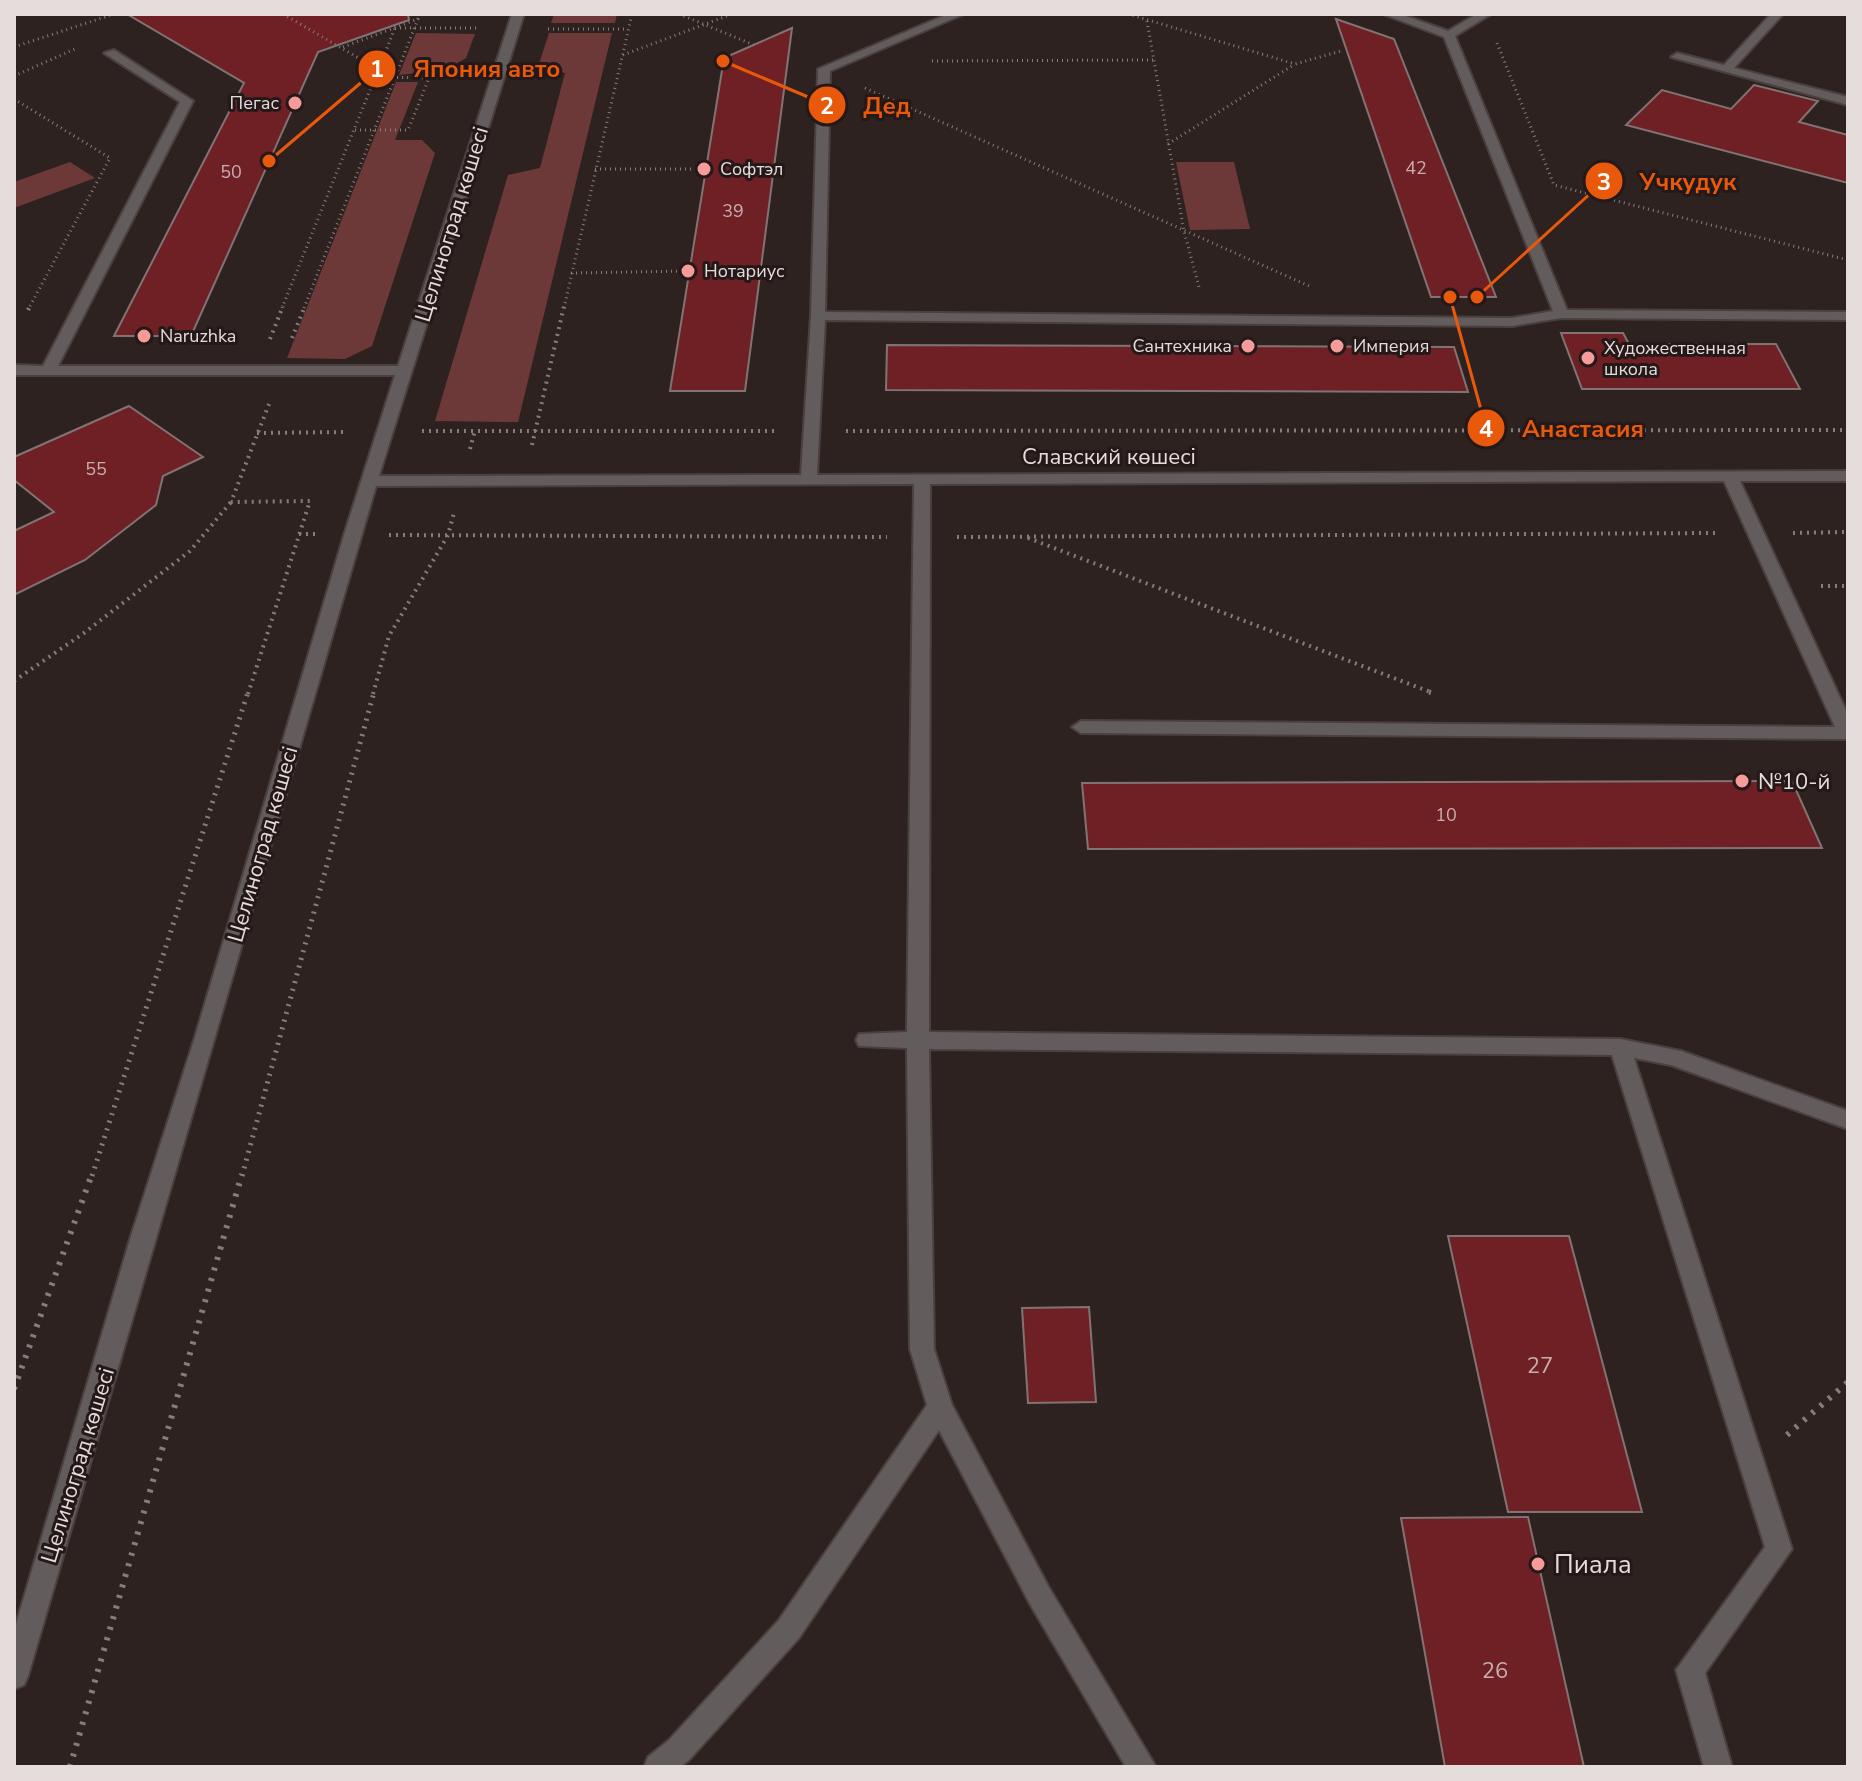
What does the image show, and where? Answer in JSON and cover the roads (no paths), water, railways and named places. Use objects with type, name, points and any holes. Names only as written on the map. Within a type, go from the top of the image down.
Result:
[{"type":"street","name":"Целиноград көшесі","points":[[14,1676],[384,431],[518,14]]},
{"type":"street","points":[[809,481],[818,316],[824,69],[958,14]]},
{"type":"street","points":[[1389,14],[1449,35],[1561,314]]},
{"type":"street","points":[[1449,35],[1485,14]]},
{"type":"street","points":[[1726,70],[1777,14]]},
{"type":"street","points":[[49,369],[187,101],[110,53]]},
{"type":"street","points":[[1677,57],[1848,101]]},
{"type":"street","points":[[818,316],[1512,322],[1561,314],[1848,316]]},
{"type":"street","points":[[14,370],[257,370],[278,376],[405,371]]},
{"type":"street","points":[[1081,727],[1848,733],[1730,476]]},
{"type":"street","name":"Славский көшесі","points":[[369,481],[1848,476]]},
{"type":"street","points":[[922,479],[919,538],[918,1041],[922,1349],[940,1407],[1039,1595],[1142,1767]]},
{"type":"street","points":[[867,1040],[1620,1047],[1673,1057],[1848,1120]]},
{"type":"street","points":[[1620,1047],[1779,1549],[1690,1670],[1718,1767]]},
{"type":"street","points":[[658,1767],[679,1750],[789,1629],[940,1407]]},
{"type":"place","name":"Дед","points":[[723,61]]},
{"type":"place","name":"Пегас","points":[[295,103]]},
{"type":"place","name":"Япония авто","points":[[269,161]]},
{"type":"place","name":"Софтэл","points":[[704,169]]},
{"type":"place","name":"Нотариус","points":[[688,271]]},
{"type":"place","name":"Анастасия","points":[[1450,297]]},
{"type":"place","name":"Учкудук","points":[[1477,297]]},
{"type":"place","name":"Naruzhka","points":[[144,336]]},
{"type":"place","name":"Сантехника","points":[[1248,346]]},
{"type":"place","name":"Империя","points":[[1337,346]]},
{"type":"place","name":"Художественная школа","points":[[1588,358]]},
{"type":"place","name":"№10-й","points":[[1742,781]]},
{"type":"place","name":"Пиала","points":[[1538,1564]]}]
